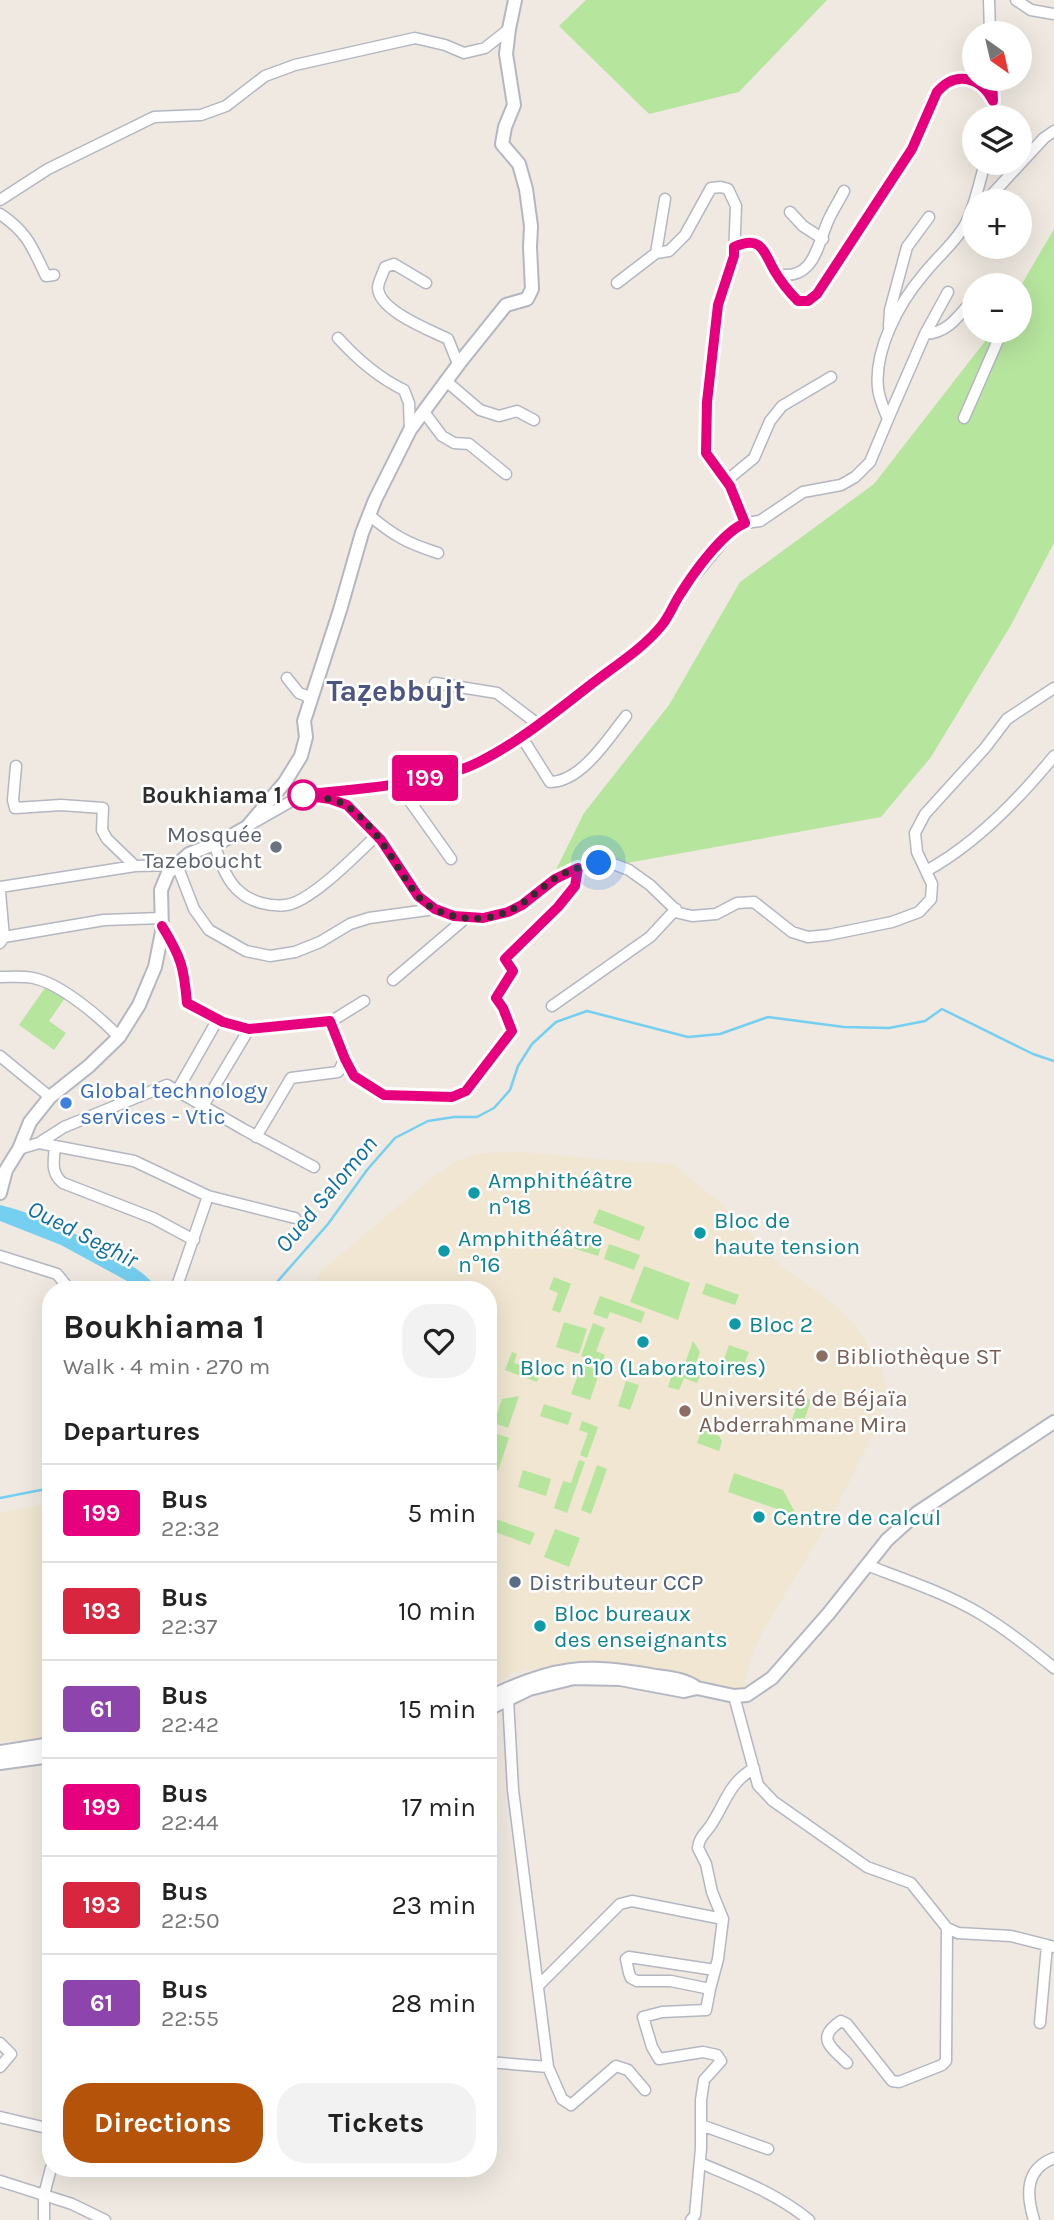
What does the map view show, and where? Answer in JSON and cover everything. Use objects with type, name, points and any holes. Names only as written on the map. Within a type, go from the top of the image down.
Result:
[{"type":"street","points":[[247,827],[285,782],[301,756],[306,737],[304,721],[369,515],[410,430],[458,364],[506,305],[527,299],[533,289],[531,226],[526,189],[519,164],[502,144],[505,127],[514,105],[506,54],[515,0]]},
{"type":"street","points":[[989,0],[990,21]]},
{"type":"street","points":[[1016,0],[1031,10],[1054,14]]},
{"type":"street","points":[[0,200],[48,169],[154,117],[201,115],[226,106],[265,76],[295,65],[415,38],[445,45],[464,54],[485,48],[509,29]]},
{"type":"street","points":[[734,247],[747,241],[758,244],[785,289],[798,301],[808,301],[817,294],[912,149],[937,92],[943,85],[954,79],[970,80],[985,87],[993,101]]},
{"type":"street","points":[[993,91],[994,105]]},
{"type":"street","points":[[997,189],[1044,138],[1054,131]]},
{"type":"street","points":[[617,284],[656,253],[669,251],[685,235],[711,188],[728,188],[736,206],[734,256],[718,305],[707,402],[706,453],[726,481],[745,523]]},
{"type":"street","points":[[776,274],[796,275],[810,263],[844,191]]},
{"type":"street","points":[[656,253],[666,199]]},
{"type":"street","points":[[790,212],[803,226],[823,239]]},
{"type":"street","points":[[0,214],[15,224],[28,239],[46,276],[54,275]]},
{"type":"street","points":[[888,419],[877,386],[889,329],[890,310],[907,247],[929,217]]},
{"type":"street","points":[[889,329],[904,300],[962,228]]},
{"type":"street","points":[[426,283],[394,264],[385,267],[378,287],[380,299],[389,309],[448,339],[458,364]]},
{"type":"street","points":[[2,1178],[19,1149],[30,1122],[50,1097],[89,1066],[119,1037],[139,1005],[155,967],[162,922],[161,890],[168,873],[189,854],[247,827],[302,795],[397,783],[448,772],[478,762],[539,725],[646,642],[663,624],[681,592],[734,528],[760,521],[803,492],[841,485],[855,477],[870,462],[925,334],[948,292]]},
{"type":"street","points":[[925,334],[937,333],[947,328],[962,311]]},
{"type":"street","points":[[338,338],[356,358],[404,390],[409,403],[410,430]]},
{"type":"street","points":[[964,418],[998,343]]},
{"type":"street","points":[[726,481],[754,458],[770,421],[782,406],[831,377]]},
{"type":"street","points":[[446,381],[480,410],[499,416],[517,411],[534,420]]},
{"type":"street","points":[[424,412],[442,436],[454,443],[469,444],[506,474]]},
{"type":"street","points":[[369,515],[392,535],[438,553]]},
{"type":"street","points":[[287,678],[299,693],[312,698]]},
{"type":"street","points":[[435,683],[497,693],[539,725]]},
{"type":"street","points":[[302,795],[330,799],[347,805],[377,835],[418,896],[435,909],[454,916],[483,918],[508,912],[522,905],[555,879],[578,868],[599,863],[629,870],[650,885],[679,913],[692,916],[716,914],[737,903],[754,902],[792,932],[808,937],[828,935],[892,922],[919,912],[931,899],[932,884],[917,852],[915,834],[925,814],[985,748],[1007,719],[1054,688]]},
{"type":"street","points":[[521,736],[550,782],[559,782],[587,765],[626,716]]},
{"type":"street","points":[[926,871],[949,859],[1005,810],[1054,756]]},
{"type":"street","points":[[16,766],[13,800],[15,808],[61,805],[103,808],[102,830],[107,839],[135,866]]},
{"type":"street","points":[[397,783],[451,859]]},
{"type":"street","points":[[214,844],[228,877],[240,892],[265,905],[288,906],[317,889],[377,835]]},
{"type":"street","points":[[0,887],[135,866],[177,865]]},
{"type":"street","points":[[177,865],[194,909],[209,930],[246,951],[270,956],[295,952],[320,942],[350,924],[369,918],[435,909]]},
{"type":"street","points":[[256,1137],[291,1078],[338,1072],[354,1076],[384,1095],[452,1097],[466,1091],[512,1031],[496,998],[513,971],[505,959],[558,907],[575,886],[578,868]]},
{"type":"street","points":[[0,892],[2,940],[104,920],[162,922]]},
{"type":"street","points":[[552,1006],[650,937],[676,909]]},
{"type":"street","points":[[393,980],[467,917]]},
{"type":"street","points":[[162,922],[178,952],[185,975],[187,1003],[218,1019],[249,1029],[330,1021],[364,1000]]},
{"type":"street","points":[[0,977],[32,977],[50,983],[102,1019],[119,1037]]},
{"type":"street","points":[[177,1091],[218,1019]]},
{"type":"street","points":[[330,1021],[354,1076]]},
{"type":"street","points":[[203,1106],[249,1029]]},
{"type":"street","points":[[0,1056],[50,1097]]},
{"type":"street","points":[[338,1072],[345,1059]]},
{"type":"street","points":[[19,1149],[38,1143],[64,1127],[167,1085],[314,1167]]},
{"type":"street","points":[[38,1143],[134,1160],[208,1196],[295,1218]]},
{"type":"street","points":[[55,1146],[53,1169],[63,1183],[153,1218],[194,1240]]},
{"type":"street","points":[[179,1281],[208,1196]]},
{"type":"street","points":[[0,1255],[57,1274],[63,1281]]},
{"type":"street","points":[[497,1694],[550,1673],[586,1668],[622,1670],[685,1681],[697,1688],[734,1696],[747,1695],[772,1678],[869,1566],[887,1540],[917,1513],[1054,1422]]},
{"type":"street","points":[[869,1566],[933,1590],[977,1612],[1015,1637],[1054,1668]]},
{"type":"street","points":[[497,1704],[540,1686],[574,1678],[620,1679],[687,1691],[697,1688]]},
{"type":"street","points":[[734,1696],[758,1785],[774,1801],[867,1867],[911,1883],[947,1928],[958,1933],[1011,1936],[1050,1946],[1040,2023]]},
{"type":"street","points":[[508,1699],[513,1790],[548,2067],[562,2099],[571,2105],[616,2066],[628,2070],[645,2090]]},
{"type":"street","points":[[0,1752],[42,1745]]},
{"type":"street","points":[[0,1763],[42,1757]]},
{"type":"street","points":[[691,2220],[695,2215],[700,2163],[704,2080],[720,2061],[717,2055],[703,2052],[660,2059],[652,2047],[643,2017],[662,2012],[706,2010],[723,1919],[698,1844],[700,1837],[710,1828],[730,1788],[741,1776],[754,1768]]},
{"type":"street","points":[[538,1986],[620,1904],[632,1901],[723,1919]]},
{"type":"street","points":[[847,2063],[829,2045],[826,2037],[829,2029],[841,2021],[847,2024],[892,2081],[899,2082],[946,2061],[947,1928]]},
{"type":"street","points":[[710,1989],[671,1981],[637,1981],[631,1978],[626,1959],[629,1956],[715,1970]]},
{"type":"street","points":[[0,2043],[12,2054],[0,2067]]},
{"type":"street","points":[[497,2063],[548,2067]]},
{"type":"street","points":[[0,2117],[42,2127]]},
{"type":"street","points":[[701,2125],[768,2149]]},
{"type":"street","points":[[1034,2220],[1030,2208],[1029,2186],[1033,2173],[1038,2166],[1054,2158]]},
{"type":"street","points":[[700,2163],[754,2185],[789,2204],[807,2219]]},
{"type":"street","points":[[44,2220],[44,2195],[49,2177]]},
{"type":"street","points":[[0,2181],[72,2204],[105,2220]]},
{"type":"shaded area","name":"Université de Béjaïa Abderrahmane Mira","points":[[525,1152],[673,1164],[722,1204],[784,1269],[843,1312],[859,1330],[883,1372],[887,1394],[877,1427],[831,1518],[762,1633],[751,1659],[743,1692],[587,1660],[511,1673],[497,1683],[497,1281],[315,1281],[322,1270],[434,1176],[456,1161],[481,1153]]},
{"type":"shaded area","points":[[42,1505],[42,1739],[0,1742],[0,1513]]},
{"type":"green space","points":[[586,0],[827,0],[739,92],[649,114],[559,26]]},
{"type":"green space","points":[[1054,229],[1054,543],[1011,625],[931,757],[881,817],[616,865],[599,863],[549,884],[584,813],[669,705],[740,582],[874,484],[984,343],[1032,343],[1032,273],[1028,273]]},
{"type":"green space","points":[[47,985],[65,998],[49,1021],[66,1033],[54,1050],[19,1025]]},
{"type":"green space","points":[[599,1209],[645,1227],[639,1241],[593,1223]]},
{"type":"green space","points":[[573,1231],[603,1241],[598,1256],[567,1246]]},
{"type":"green space","points":[[609,1244],[640,1255],[634,1270],[604,1259]]},
{"type":"green space","points":[[644,1266],[690,1283],[678,1320],[630,1302]]},
{"type":"green space","points":[[554,1277],[571,1284],[560,1313],[552,1310],[558,1293],[549,1289]]},
{"type":"green space","points":[[706,1283],[739,1295],[735,1305],[702,1294]]},
{"type":"green space","points":[[600,1296],[645,1312],[641,1323],[610,1312],[607,1319],[593,1314]]},
{"type":"green space","points":[[564,1322],[587,1329],[579,1354],[556,1347]]},
{"type":"green space","points":[[593,1323],[605,1328],[596,1351],[605,1355],[602,1364],[581,1356]]},
{"type":"green space","points":[[693,1341],[700,1352],[695,1365],[703,1368],[697,1383],[684,1378],[679,1390],[668,1387],[672,1375],[680,1377]]},
{"type":"green space","points":[[729,1345],[749,1352],[739,1377],[720,1370]]},
{"type":"green space","points":[[512,1352],[517,1354],[514,1363],[541,1372],[537,1382],[505,1370]]},
{"type":"green space","points":[[582,1364],[600,1371],[590,1400],[571,1394]]},
{"type":"green space","points":[[626,1381],[639,1385],[630,1410],[618,1406]]},
{"type":"green space","points":[[519,1396],[508,1428],[497,1424],[502,1399]]},
{"type":"green space","points":[[800,1396],[811,1400],[801,1430],[790,1426]]},
{"type":"green space","points":[[544,1404],[572,1413],[568,1425],[540,1416]]},
{"type":"green space","points":[[582,1421],[598,1427],[587,1458],[580,1455],[588,1433],[579,1430]]},
{"type":"green space","points":[[702,1429],[719,1436],[722,1441],[719,1451],[697,1443]]},
{"type":"green space","points":[[497,1434],[509,1438],[497,1471]]},
{"type":"green space","points":[[579,1460],[585,1462],[567,1513],[554,1508],[563,1481],[571,1483]]},
{"type":"green space","points":[[597,1465],[607,1469],[591,1514],[581,1510]]},
{"type":"green space","points":[[523,1470],[551,1479],[546,1496],[518,1487]]},
{"type":"green space","points":[[734,1473],[783,1490],[797,1516],[728,1492]]},
{"type":"green space","points":[[497,1519],[535,1533],[530,1545],[497,1532]]},
{"type":"green space","points":[[555,1529],[580,1538],[569,1567],[544,1557]]},
{"type":"water","points":[[0,1205],[35,1216],[87,1240],[139,1270],[151,1281],[127,1281],[61,1245],[0,1221]]},
{"type":"waterway","name":"Oued Salomon","points":[[278,1281],[328,1224],[367,1170],[395,1138],[428,1121],[477,1117],[494,1108],[510,1090],[518,1066],[532,1044],[556,1022],[587,1011],[688,1037],[720,1034],[768,1017],[844,1027],[889,1028],[925,1021],[942,1009],[1033,1054],[1054,1061]]},
{"type":"waterway","name":"Oued Salomon","points":[[0,1498],[42,1490]]},
{"type":"bus line","name":"199","points":[[162,926],[178,952],[185,975],[187,1003],[223,1022],[249,1029],[330,1021],[354,1076],[384,1095],[452,1097],[466,1091],[512,1031],[496,998],[513,971],[505,959],[558,907],[575,886],[578,868],[555,879],[522,905],[508,912],[483,918],[454,916],[435,909],[418,896],[381,840],[347,805],[330,799],[302,795],[407,782],[478,762],[539,725],[646,642],[663,624],[681,592],[715,548],[734,528],[745,523],[730,486],[706,453],[707,402],[718,305],[734,256],[734,247],[747,241],[758,244],[785,289],[798,301],[808,301],[817,294],[905,161],[937,92],[943,85],[962,78]]},
{"type":"bus line","name":"199","points":[[987,91],[993,101],[993,91]]},
{"type":"place","name":"Boukhiama 1","points":[[303,795]]},
{"type":"place","name":"Mosquée Tazeboucht","points":[[276,847]]},
{"type":"place","name":"Global technology services - Vtic","points":[[66,1103]]},
{"type":"place","name":"Amphithéâtre n°18","points":[[474,1193]]},
{"type":"place","name":"Bloc de haute tension","points":[[700,1233]]},
{"type":"place","name":"Amphithéâtre n°16","points":[[444,1251]]},
{"type":"place","name":"Bloc 2","points":[[735,1324]]},
{"type":"place","name":"Bloc n°10 (Laboratoires)","points":[[643,1342]]},
{"type":"place","name":"Bibliothèque ST","points":[[822,1356]]},
{"type":"place","name":"Université de Béjaïa Abderrahmane Mira","points":[[685,1411]]},
{"type":"place","name":"Centre de calcul","points":[[759,1517]]},
{"type":"place","name":"Distributeur CCP","points":[[515,1582]]},
{"type":"place","name":"Bloc bureaux des enseignants","points":[[540,1626]]},
{"type":"district","name":"Taẓebbujt","points":[[396,691]]},
{"type":"route","points":[[303,795],[347,805],[381,840],[418,896],[435,909],[454,916],[483,918],[508,912],[522,905],[555,879],[578,868],[599,863]]},
{"type":"water label","name":"Oued Seghir","points":[[83,1234]]}]
